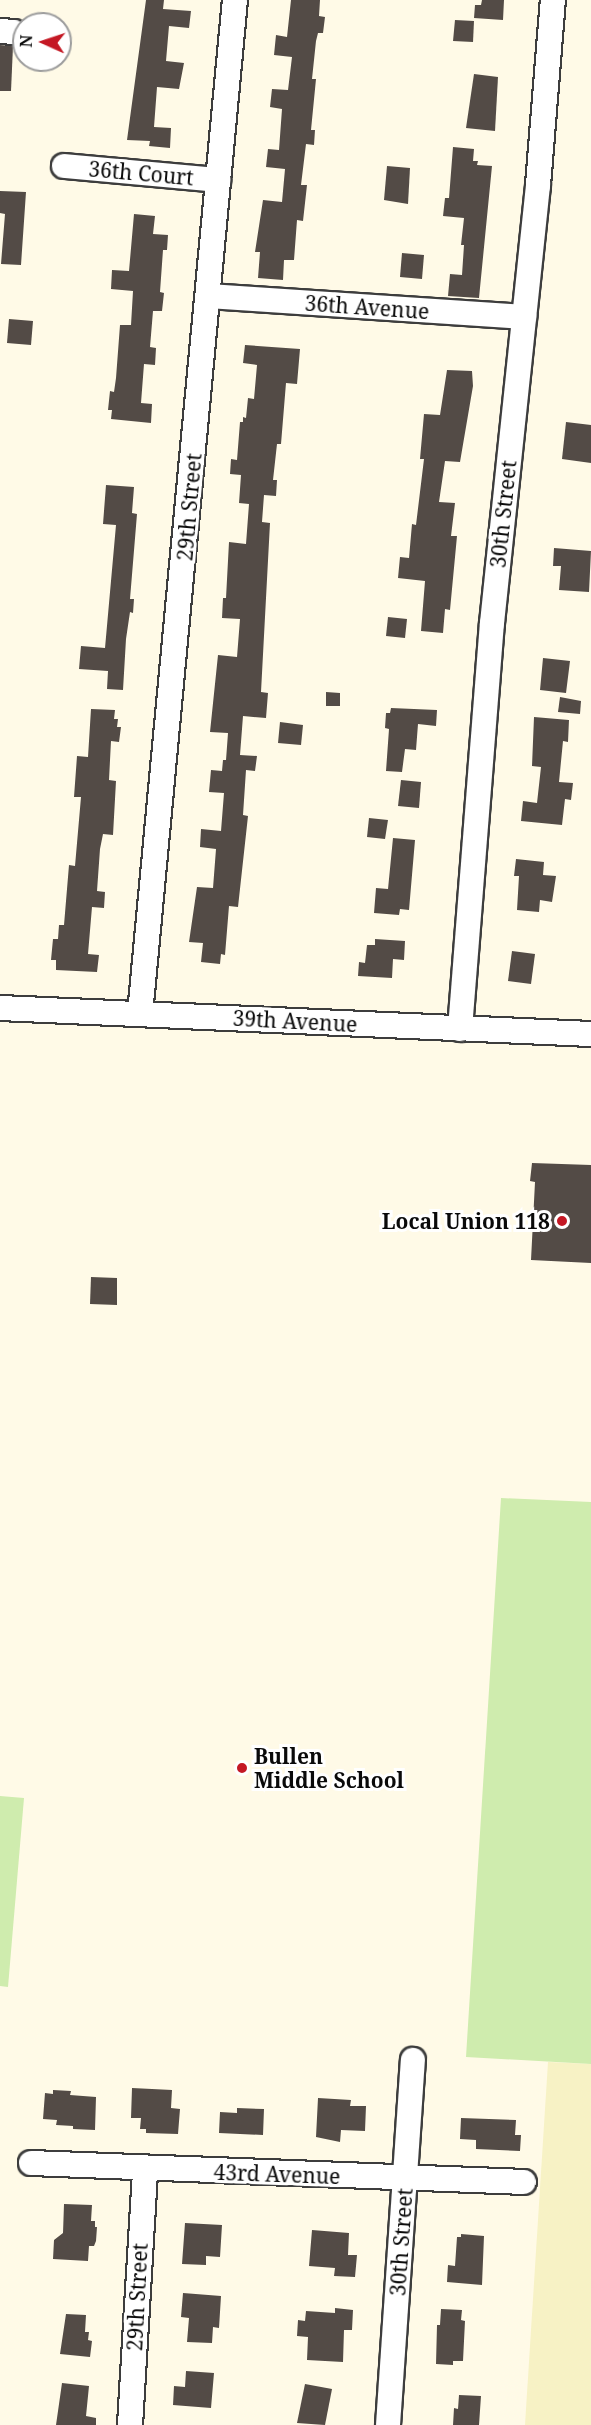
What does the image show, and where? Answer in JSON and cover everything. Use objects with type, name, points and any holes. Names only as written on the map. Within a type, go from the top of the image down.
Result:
[{"type":"street","name":"29th Street","points":[[140,1014],[235,0]]},
{"type":"street","name":"30th Street","points":[[460,1029],[492,623],[545,115],[553,0]]},
{"type":"street","name":"36th Court","points":[[63,166],[218,180]]},
{"type":"street","name":"36th Avenue","points":[[209,296],[524,317]]},
{"type":"street","name":"39th Avenue","points":[[0,1008],[591,1034]]},
{"type":"street","name":"30th Street","points":[[388,2425],[413,2060]]},
{"type":"street","name":"43rd Avenue","points":[[31,2163],[524,2182]]},
{"type":"street","name":"29th Street","points":[[130,2425],[145,2169]]},
{"type":"shaded area","points":[[548,2062],[591,2064],[591,2425],[525,2425]]},
{"type":"green space","points":[[501,1498],[591,1502],[591,2064],[466,2057]]},
{"type":"green space","points":[[0,1796],[24,1798],[8,1987],[0,1986]]},
{"type":"building","points":[[146,0],[164,0],[163,9],[191,11],[189,28],[169,26],[166,61],[184,63],[179,89],[157,87],[154,127],[171,128],[170,148],[149,146],[150,141],[127,140]]},
{"type":"building","points":[[291,0],[320,0],[319,16],[325,17],[323,33],[318,33],[316,41],[312,79],[316,79],[311,130],[315,130],[314,145],[306,144],[301,185],[307,185],[303,221],[297,220],[294,260],[284,260],[283,280],[258,278],[260,252],[255,252],[263,200],[282,202],[285,169],[266,167],[268,149],[279,150],[282,109],[270,107],[272,89],[288,90],[292,57],[274,55],[276,35],[287,37]]},
{"type":"building","points":[[482,0],[504,0],[503,20],[474,18],[475,5],[481,5]]},
{"type":"building","points":[[455,20],[474,21],[473,42],[453,41]]},
{"type":"building","points":[[0,45],[12,46],[11,91],[0,91]]},
{"type":"building","points":[[474,74],[498,77],[495,131],[466,128]]},
{"type":"building","points":[[453,147],[474,149],[473,161],[478,161],[477,165],[492,166],[479,298],[448,296],[450,274],[462,275],[464,245],[461,245],[464,218],[443,216],[445,198],[449,198]]},
{"type":"building","points":[[387,166],[410,168],[408,204],[384,200]]},
{"type":"building","points":[[0,191],[26,192],[21,265],[1,264],[5,214],[0,213]]},
{"type":"building","points":[[134,214],[155,216],[153,234],[168,235],[167,250],[163,250],[160,292],[164,293],[162,311],[153,311],[150,347],[156,348],[155,365],[144,364],[141,403],[152,404],[151,423],[111,419],[112,410],[108,410],[110,391],[114,392],[116,378],[120,325],[131,325],[133,291],[111,289],[112,270],[129,271]]},
{"type":"building","points":[[402,253],[424,255],[422,279],[400,277]]},
{"type":"building","points":[[9,319],[33,321],[31,345],[7,343]]},
{"type":"building","points":[[245,345],[300,349],[297,384],[286,383],[281,444],[277,444],[273,480],[277,480],[276,496],[264,495],[262,522],[270,523],[261,692],[268,693],[266,718],[243,716],[240,755],[257,756],[255,771],[246,770],[243,815],[248,816],[238,907],[229,906],[225,955],[221,954],[220,964],[201,962],[203,943],[189,942],[197,887],[213,888],[216,849],[200,847],[201,829],[221,831],[224,793],[209,792],[211,770],[222,771],[223,760],[226,760],[228,733],[210,732],[218,655],[237,657],[240,619],[222,618],[223,598],[226,598],[229,542],[246,544],[249,504],[239,503],[241,475],[230,474],[231,459],[237,460],[240,422],[243,422],[243,417],[246,418],[248,398],[254,399],[257,365],[243,363]]},
{"type":"building","points":[[447,370],[472,371],[473,386],[460,462],[445,461],[439,502],[455,503],[451,536],[457,536],[450,610],[445,609],[443,633],[421,631],[425,581],[398,578],[400,557],[409,558],[412,524],[416,525],[424,459],[420,459],[424,414],[440,415]]},
{"type":"building","points":[[566,422],[591,425],[591,463],[562,459]]},
{"type":"building","points":[[106,485],[134,487],[132,513],[137,514],[130,599],[134,599],[133,613],[130,612],[126,639],[123,690],[107,689],[108,671],[79,669],[81,646],[105,648],[116,525],[103,524]]},
{"type":"building","points":[[554,548],[591,551],[589,592],[559,590],[561,566],[553,566]]},
{"type":"building","points":[[388,617],[407,619],[405,638],[386,636]]},
{"type":"building","points":[[543,658],[570,661],[566,693],[540,690]]},
{"type":"building","points":[[326,692],[340,693],[340,706],[326,706]]},
{"type":"building","points":[[560,697],[581,701],[580,714],[558,712]]},
{"type":"building","points":[[391,708],[437,710],[436,726],[418,724],[416,750],[405,749],[402,772],[386,771],[389,729],[385,728],[386,713],[390,713]]},
{"type":"building","points":[[91,709],[115,710],[114,719],[118,719],[117,727],[121,727],[119,742],[111,741],[109,780],[116,781],[113,835],[103,834],[100,849],[97,891],[105,892],[104,908],[92,907],[88,954],[99,955],[97,972],[56,970],[56,960],[51,960],[53,939],[58,939],[59,925],[64,925],[69,865],[75,866],[81,797],[74,797],[77,756],[88,757]]},
{"type":"building","points":[[534,717],[569,720],[568,742],[563,741],[559,782],[573,783],[571,800],[565,799],[562,825],[521,821],[523,801],[537,803],[541,767],[532,766]]},
{"type":"building","points":[[280,722],[303,725],[301,745],[278,743]]},
{"type":"building","points":[[401,780],[421,782],[419,808],[398,806]]},
{"type":"building","points":[[369,818],[388,820],[385,839],[367,837]]},
{"type":"building","points":[[393,838],[415,840],[409,910],[400,909],[399,915],[374,913],[376,888],[388,889]]},
{"type":"building","points":[[516,859],[544,862],[543,875],[556,876],[552,902],[540,900],[539,912],[517,910],[519,876],[514,876]]},
{"type":"building","points":[[375,939],[405,941],[404,960],[393,959],[392,978],[358,976],[359,962],[365,963],[367,945],[375,945]]},
{"type":"building","points":[[512,951],[535,954],[531,984],[508,981]]},
{"type":"building","name":"Local Union 118","points":[[532,1163],[591,1165],[591,1263],[531,1260],[535,1182],[530,1181]]},
{"type":"building","points":[[91,1277],[117,1278],[117,1305],[90,1304]]},
{"type":"building","points":[[132,2088],[172,2090],[171,2108],[180,2109],[178,2134],[146,2133],[146,2129],[140,2129],[141,2118],[131,2118]]},
{"type":"building","points":[[53,2090],[71,2091],[70,2095],[96,2097],[95,2130],[73,2129],[73,2126],[56,2125],[57,2120],[43,2119],[45,2093],[53,2094]]},
{"type":"building","points":[[318,2098],[351,2100],[350,2106],[366,2106],[365,2131],[341,2130],[340,2142],[316,2137]]},
{"type":"building","points":[[237,2108],[264,2109],[263,2135],[219,2133],[220,2112],[237,2113]]},
{"type":"building","points":[[461,2118],[516,2120],[515,2135],[521,2135],[520,2151],[476,2149],[476,2140],[460,2139]]},
{"type":"building","points":[[64,2204],[92,2205],[91,2221],[95,2221],[95,2227],[97,2227],[96,2241],[94,2246],[89,2246],[88,2261],[53,2259],[54,2240],[63,2233]]},
{"type":"building","points":[[185,2223],[222,2225],[220,2257],[206,2256],[206,2265],[182,2264]]},
{"type":"building","points":[[312,2230],[349,2233],[348,2255],[357,2255],[355,2277],[334,2276],[335,2268],[309,2266]]},
{"type":"building","points":[[461,2234],[484,2236],[482,2285],[447,2282],[448,2265],[455,2266],[457,2237],[461,2237]]},
{"type":"building","points":[[183,2293],[221,2296],[219,2328],[213,2327],[212,2343],[187,2342],[189,2318],[181,2317]]},
{"type":"building","points":[[335,2308],[353,2310],[352,2330],[344,2330],[343,2362],[307,2360],[308,2337],[297,2336],[298,2320],[305,2321],[306,2311],[335,2313]]},
{"type":"building","points":[[441,2309],[462,2310],[461,2320],[465,2321],[463,2361],[453,2361],[453,2365],[436,2364],[437,2325],[440,2325]]},
{"type":"building","points":[[66,2314],[86,2315],[85,2332],[89,2332],[88,2340],[92,2341],[90,2357],[60,2354]]},
{"type":"building","points":[[186,2371],[214,2373],[211,2408],[173,2405],[174,2386],[185,2387]]},
{"type":"building","points":[[62,2383],[89,2386],[86,2416],[96,2418],[96,2425],[56,2425]]},
{"type":"building","points":[[305,2384],[332,2389],[325,2425],[297,2423]]},
{"type":"building","points":[[459,2395],[481,2396],[479,2425],[453,2425],[454,2408],[458,2409]]},
{"type":"place","name":"Local Union 118","points":[[562,1221]]},
{"type":"place","name":"Bullen Middle School","points":[[242,1768]]}]
